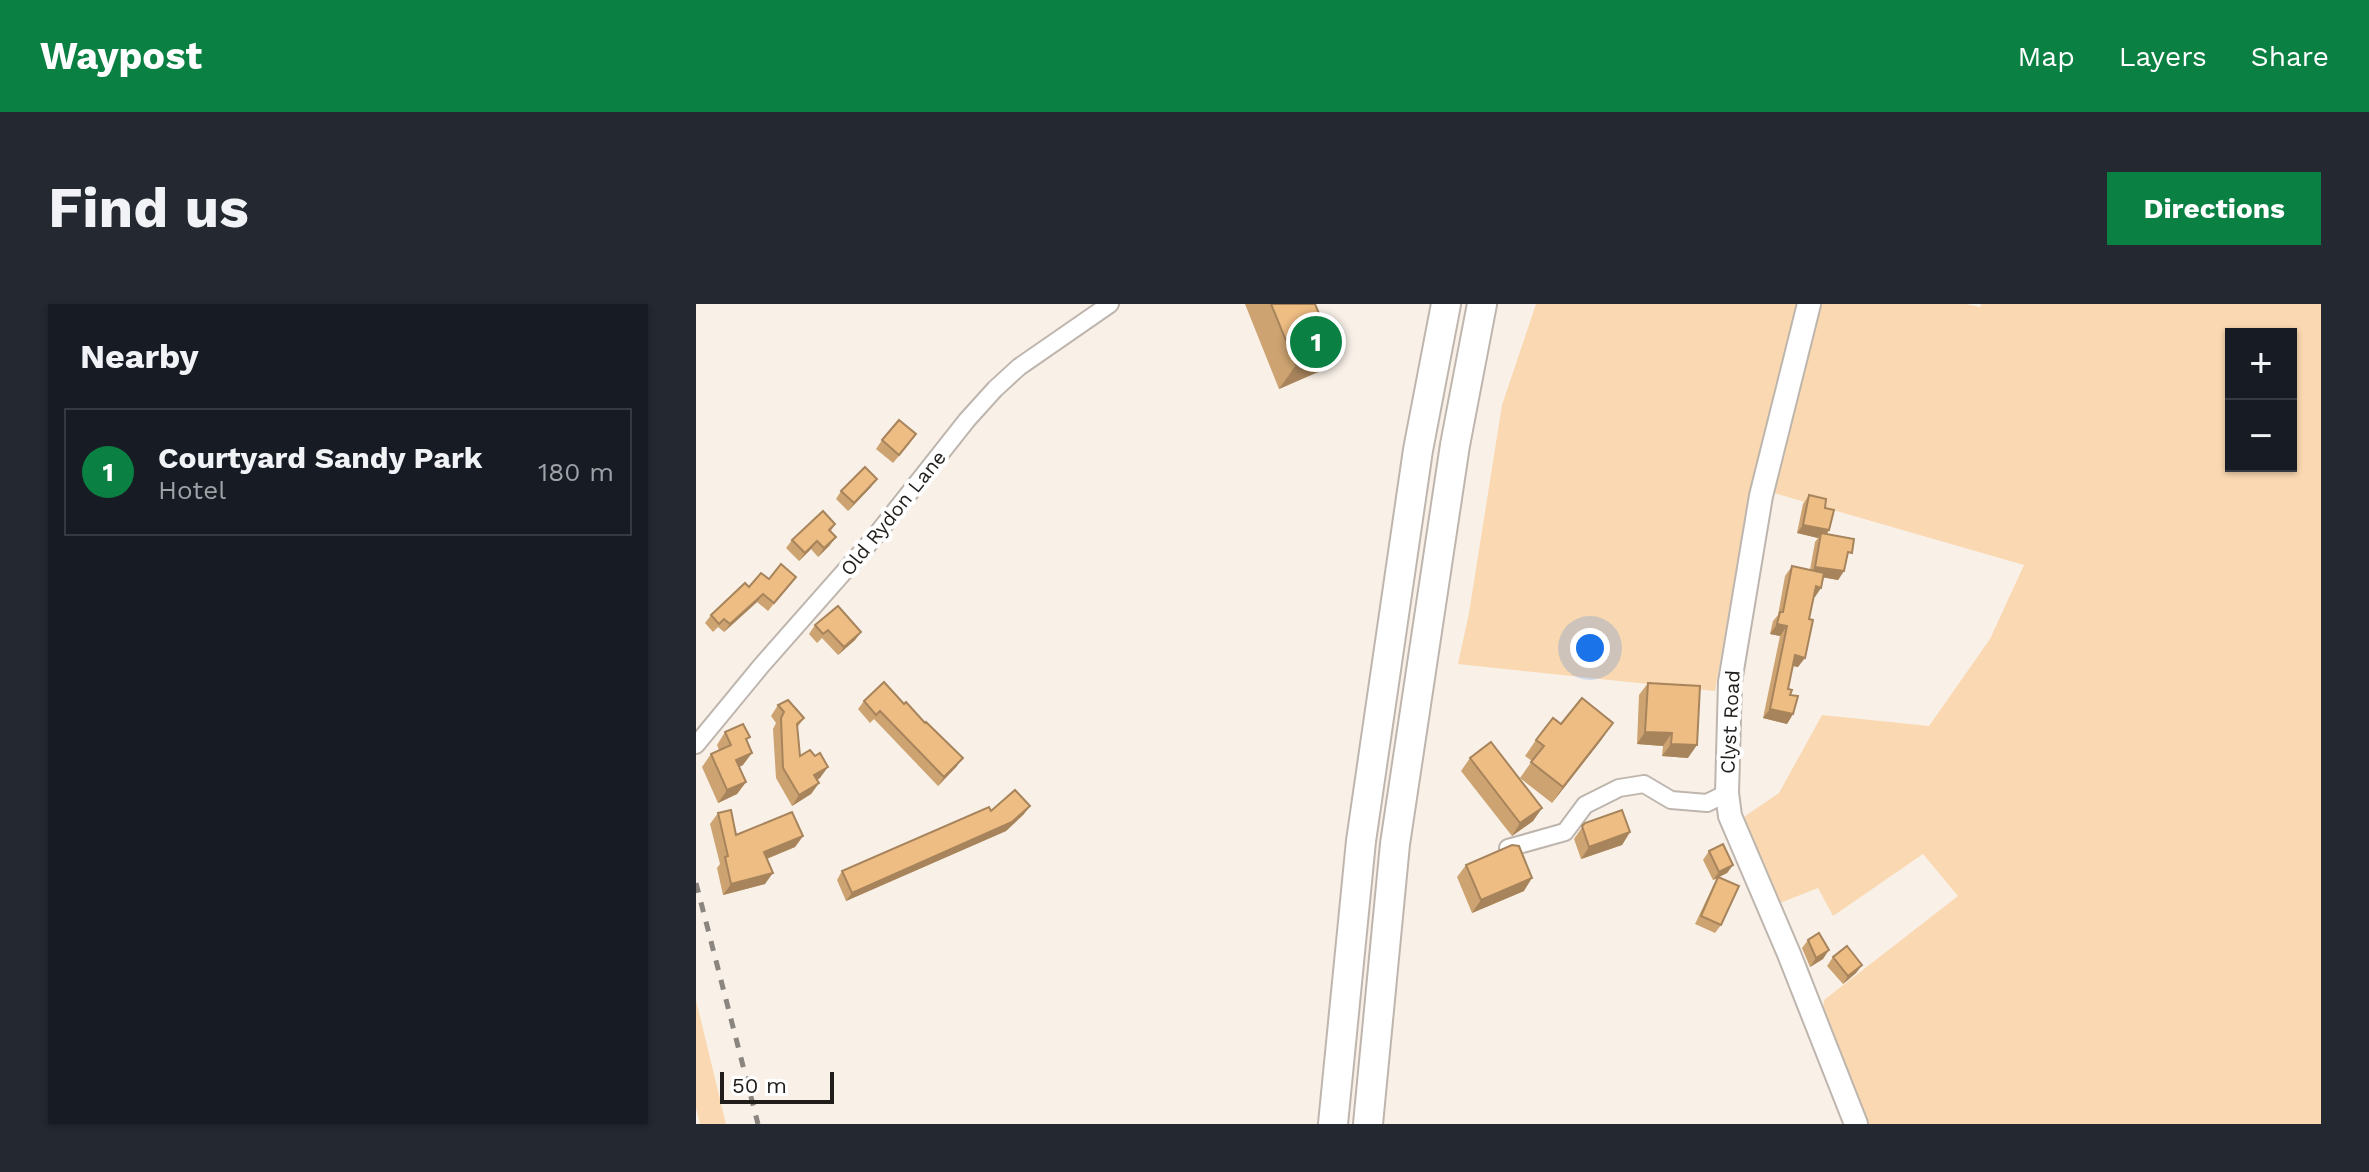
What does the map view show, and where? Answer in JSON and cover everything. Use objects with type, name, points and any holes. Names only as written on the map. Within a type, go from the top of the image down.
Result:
[{"type":"highway","points":[[1333,1124],[1361,841],[1418,450],[1446,304]]},
{"type":"highway","points":[[1368,1124],[1395,844],[1455,445],[1482,304]]},
{"type":"street","name":"Old Rydon Lane","points":[[696,745],[932,466],[967,420],[1011,374],[1110,304]]},
{"type":"street","name":"Clyst Road","points":[[1809,304],[1761,496],[1744,597],[1730,682],[1727,793],[1730,816],[1856,1124]]},
{"type":"street","points":[[1508,848],[1565,832],[1585,805],[1619,788],[1644,784],[1671,800],[1707,803],[1727,793]]},
{"type":"shaded area","points":[[1536,304],[1797,304],[1750,491],[1715,691],[1458,664],[1502,405]]},
{"type":"shaded area","points":[[1819,304],[1967,304],[1980,307],[1981,304],[2321,304],[2321,1124],[1868,1124],[1823,1011],[1824,1000],[1958,896],[1923,854],[1833,916],[1818,888],[1775,905],[1741,819],[1779,793],[1822,715],[1929,726],[1990,639],[2024,565],[1774,493]]},
{"type":"shaded area","points":[[696,1000],[726,1124],[700,1124],[696,1108]]},
{"type":"building","points":[[1271,304],[1315,304],[1334,349],[1296,365]]},
{"type":"building","points":[[899,420],[916,434],[899,455],[882,440]]},
{"type":"building","points":[[865,467],[877,479],[854,503],[841,491]]},
{"type":"building","points":[[1809,495],[1826,499],[1825,508],[1834,510],[1829,530],[1803,525]]},
{"type":"building","points":[[823,511],[835,524],[829,530],[836,537],[824,548],[817,541],[805,553],[792,540]]},
{"type":"building","points":[[1821,533],[1854,539],[1844,571],[1815,567]]},
{"type":"building","points":[[781,564],[796,577],[774,603],[763,594],[730,624],[724,619],[719,624],[711,615],[745,583],[749,587],[761,573],[769,579]]},
{"type":"building","points":[[1792,566],[1824,573],[1821,588],[1816,586],[1805,658],[1795,655],[1788,689],[1792,690],[1790,695],[1798,696],[1793,714],[1770,709],[1787,626],[1777,624],[1780,612],[1783,612]]},
{"type":"building","points":[[838,606],[861,632],[844,647],[828,630],[823,634],[815,625]]},
{"type":"building","points":[[884,682],[963,758],[944,777],[880,711],[876,715],[864,701]]},
{"type":"building","points":[[1648,683],[1700,686],[1697,745],[1671,744],[1672,733],[1645,732]]},
{"type":"building","points":[[1582,698],[1613,723],[1563,787],[1531,762],[1544,746],[1536,740],[1553,718],[1561,724]]},
{"type":"building","points":[[788,700],[804,718],[797,724],[800,756],[810,750],[815,756],[820,753],[828,767],[814,775],[819,783],[799,795],[783,768],[781,718],[784,712],[778,705]]},
{"type":"building","points":[[743,724],[750,737],[746,739],[752,753],[736,760],[746,782],[727,790],[711,754],[731,745],[725,732]]},
{"type":"building","points":[[1491,742],[1542,808],[1520,823],[1470,758]]},
{"type":"building","points":[[1015,790],[1030,806],[1012,822],[852,893],[842,871],[989,807],[991,811]]},
{"type":"building","points":[[731,810],[736,835],[792,812],[803,836],[764,852],[773,873],[731,884],[718,813]]},
{"type":"building","points":[[1622,810],[1630,832],[1589,847],[1582,826]]},
{"type":"building","points":[[1723,844],[1733,865],[1719,872],[1709,851]]},
{"type":"building","points":[[1512,845],[1519,846],[1532,878],[1481,900],[1466,865]]},
{"type":"building","points":[[1718,877],[1739,886],[1721,925],[1701,916]]},
{"type":"building","points":[[1819,933],[1829,950],[1816,958],[1808,940]]},
{"type":"building","points":[[1847,946],[1862,965],[1848,976],[1833,957]]},
{"type":"railway","points":[[696,883],[758,1124]]},
{"type":"place","name":"Courtyard Sandy Park","points":[[1316,342]]}]
